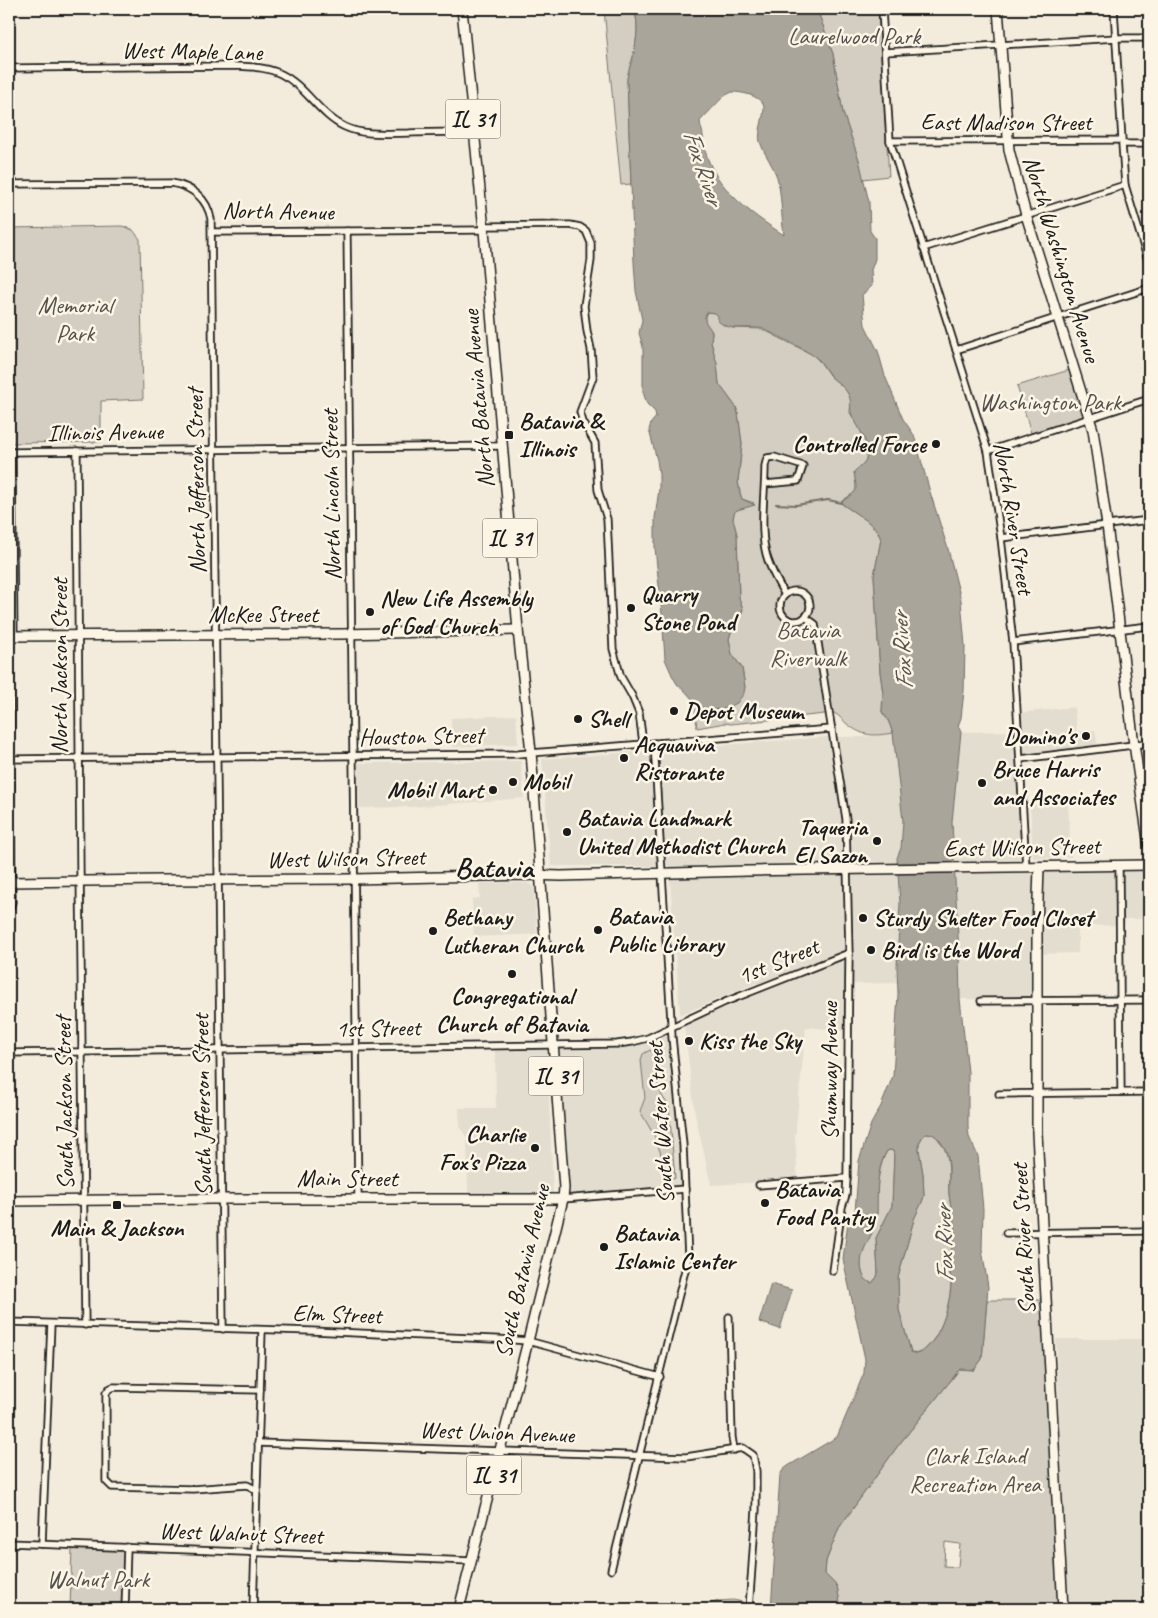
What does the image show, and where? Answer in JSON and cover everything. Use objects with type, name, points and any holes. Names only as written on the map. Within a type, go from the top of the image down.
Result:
[{"type":"main road","name":"North Batavia Avenue","points":[[462,9],[484,228],[541,875]]},
{"type":"main road","name":"North Washington Avenue","points":[[998,9],[1008,140],[1026,215],[1093,430],[1149,846]]},
{"type":"main road","name":"McKee Street","points":[[11,636],[351,634],[518,630]]},
{"type":"main road","name":"East Wilson Street","points":[[894,869],[1149,865]]},
{"type":"main road","name":"South River Street","points":[[1039,867],[1037,930],[1037,1133],[1063,1609]]},
{"type":"main road","name":"West Wilson Street","points":[[10,882],[354,879],[894,869]]},
{"type":"main road","name":"South Batavia Avenue","points":[[459,1609],[563,1199],[564,1188],[541,875]]},
{"type":"main road","name":"Main Street","points":[[9,1201],[358,1198],[563,1199]]},
{"type":"street","name":"North River Street","points":[[882,9],[890,141],[988,451],[1001,538],[1013,642],[1026,866]]},
{"type":"street","points":[[1114,9],[1125,185],[1149,264]]},
{"type":"street","points":[[884,52],[1116,38],[1149,38]]},
{"type":"street","name":"West Maple Lane","points":[[9,68],[236,66],[268,69],[291,80],[332,119],[358,131],[375,133],[474,132]]},
{"type":"street","name":"East Madison Street","points":[[890,141],[1008,140],[1149,144]]},
{"type":"street","name":"North Avenue","points":[[9,184],[172,183],[182,185],[202,198],[206,204],[211,219],[212,232],[484,228],[570,224],[586,231],[591,243],[592,260],[584,306],[591,349],[593,377],[580,412],[583,422],[595,443],[598,490],[607,519],[613,648],[621,677],[639,713],[643,744]]},
{"type":"street","points":[[923,248],[1125,185]]},
{"type":"street","name":"North Lincoln Street","points":[[347,231],[358,1198]]},
{"type":"street","name":"North Jefferson Street","points":[[212,232],[219,880]]},
{"type":"street","points":[[956,350],[1149,288]]},
{"type":"street","points":[[988,451],[1149,399]]},
{"type":"street","name":"Illinois Avenue","points":[[11,452],[502,446]]},
{"type":"street","name":"North Jackson Street","points":[[77,451],[80,881]]},
{"type":"street","points":[[9,912],[12,902],[10,882],[9,759],[11,452]]},
{"type":"street","points":[[765,484],[798,481],[803,466],[774,457],[767,458],[765,484],[763,531],[765,550],[776,579],[786,595]]},
{"type":"street","points":[[1001,538],[1149,520]]},
{"type":"street","points":[[793,591],[802,592],[805,595],[810,603],[806,617],[792,620],[784,615],[781,606],[786,595],[793,591]]},
{"type":"street","name":"Shumway Avenue","points":[[806,617],[815,624],[846,819],[849,953],[847,1178],[846,1195],[842,1207],[833,1271]]},
{"type":"street","points":[[1013,642],[1149,626]]},
{"type":"street","name":"Houston Street","points":[[9,759],[352,756],[531,752],[832,729]]},
{"type":"street","name":"South Water Street","points":[[612,1570],[688,1258],[684,1145],[672,1026],[654,743]]},
{"type":"street","points":[[1020,759],[1149,743]]},
{"type":"street","points":[[1119,866],[1121,1092]]},
{"type":"street","name":"South Jefferson Street","points":[[219,880],[223,1329]]},
{"type":"street","name":"South Jackson Street","points":[[80,881],[85,1325]]},
{"type":"street","name":"1st Street","points":[[9,1053],[632,1042],[648,1038],[733,999],[849,953]]},
{"type":"street","points":[[981,1001],[1149,1000]]},
{"type":"street","points":[[999,1094],[1149,1092]]},
{"type":"street","points":[[759,1185],[847,1178]]},
{"type":"street","name":"Main Street","points":[[563,1199],[685,1188]]},
{"type":"street","points":[[1006,1233],[1149,1231]]},
{"type":"street","points":[[728,1317],[734,1450],[743,1448],[752,1455],[756,1471],[756,1510],[749,1609]]},
{"type":"street","name":"Elm Street","points":[[9,1322],[312,1331],[528,1341],[660,1377]]},
{"type":"street","points":[[42,1544],[50,1324]]},
{"type":"street","points":[[252,1609],[262,1331]]},
{"type":"street","points":[[257,1490],[247,1486],[193,1489],[112,1487],[106,1481],[106,1393],[109,1389],[114,1388],[260,1390]]},
{"type":"street","name":"West Union Avenue","points":[[258,1443],[640,1457],[686,1457],[734,1450]]},
{"type":"street","name":"West Walnut Street","points":[[9,1543],[471,1561]]},
{"type":"street","points":[[125,1609],[127,1547]]},
{"type":"shaded area","points":[[1074,707],[1077,732],[1095,730],[1098,747],[1022,756],[1019,713]]},
{"type":"shaded area","points":[[516,715],[518,744],[452,747],[451,718]]},
{"type":"shaded area","points":[[1016,731],[1022,860],[954,862],[952,822],[961,732]]},
{"type":"shaded area","points":[[893,733],[903,821],[901,848],[897,858],[900,903],[897,983],[846,984],[846,1031],[806,1027],[795,1137],[798,1180],[711,1185],[695,1114],[684,1024],[761,993],[756,983],[680,1015],[669,866],[551,866],[542,759],[825,737],[861,737]]},
{"type":"shaded area","points":[[521,761],[524,798],[411,807],[359,808],[358,763]]},
{"type":"shaded area","points":[[1068,803],[1071,857],[1033,858],[1030,805]]},
{"type":"shaded area","points":[[1149,869],[1149,919],[1125,919],[1125,925],[1078,926],[1078,953],[1033,954],[1032,999],[960,999],[955,873]]},
{"type":"shaded area","points":[[479,883],[526,883],[532,885],[534,889],[537,934],[474,937],[472,899],[480,898]]},
{"type":"shaded area","points":[[671,1030],[682,1187],[567,1197],[556,1047],[617,1046],[650,1041]]},
{"type":"shaded area","points":[[547,1047],[553,1194],[468,1193],[467,1138],[460,1127],[459,1108],[496,1108],[495,1049]]},
{"type":"shaded area","points":[[1056,1339],[1149,1339],[1149,1609],[1067,1609]]},
{"type":"green space","points":[[604,9],[634,9],[637,20],[634,53],[627,80],[631,184],[621,185]]},
{"type":"green space","name":"Laurelwood Park","points":[[817,9],[878,9],[889,176],[863,179],[859,160],[843,113],[833,54]]},
{"type":"green space","name":"Memorial Park","points":[[122,226],[133,230],[140,239],[143,399],[101,401],[101,442],[9,443],[9,228]]},
{"type":"green space","name":"Batavia Riverwalk","points":[[707,312],[715,313],[732,328],[762,329],[813,355],[851,398],[850,413],[859,427],[867,446],[866,461],[854,472],[856,491],[841,502],[877,530],[881,539],[874,576],[883,693],[882,712],[888,720],[893,733],[874,735],[863,733],[847,724],[834,713],[731,724],[725,723],[697,728],[695,711],[698,705],[713,711],[719,710],[730,703],[745,687],[742,668],[732,654],[729,639],[732,629],[740,618],[743,609],[739,598],[737,535],[733,519],[734,513],[737,510],[754,503],[742,499],[740,493],[738,481],[742,444],[738,413],[736,407],[719,384],[717,364],[711,342],[712,332],[705,320]]},
{"type":"green space","name":"Washington Park","points":[[1069,370],[1084,417],[1031,433],[1017,386]]},
{"type":"green space","points":[[650,1050],[655,1054],[658,1084],[662,1096],[669,1106],[674,1179],[669,1177],[655,1137],[640,1111],[645,1098],[641,1060],[643,1054]]},
{"type":"green space","points":[[928,1133],[938,1139],[942,1145],[949,1171],[949,1193],[954,1221],[953,1242],[948,1261],[951,1288],[946,1311],[937,1333],[931,1343],[915,1354],[911,1352],[899,1310],[898,1278],[914,1219],[924,1196],[919,1143],[923,1136]]},
{"type":"green space","points":[[890,1150],[894,1154],[892,1206],[876,1238],[878,1273],[872,1283],[863,1274],[861,1264],[864,1250],[876,1223],[877,1188],[882,1162],[887,1151]]},
{"type":"green space","name":"Clark Island Recreation Area","points":[[987,1300],[1042,1300],[1058,1601],[1055,1607],[1052,1609],[989,1610],[957,1605],[957,1609],[841,1609],[837,1586],[825,1574],[826,1561],[839,1528],[897,1447],[960,1369],[974,1370],[982,1359]],"holes":[[[945,1542],[960,1544],[958,1567],[944,1566]]]},
{"type":"green space","name":"Walnut Park","points":[[72,1547],[126,1549],[123,1609],[70,1609]]},
{"type":"green space","points":[[733,1600],[743,1602],[742,1609],[639,1609],[639,1606],[697,1607],[719,1601]]},
{"type":"water","name":"Fox River","points":[[634,9],[817,9],[833,54],[843,113],[859,160],[869,202],[870,231],[875,238],[875,259],[871,270],[872,286],[862,295],[865,325],[878,351],[885,376],[903,419],[914,435],[961,600],[965,646],[964,691],[961,718],[958,726],[961,732],[952,822],[960,999],[968,1072],[968,1127],[969,1137],[978,1156],[983,1209],[982,1249],[988,1287],[982,1359],[974,1370],[960,1369],[897,1447],[839,1528],[826,1561],[825,1574],[837,1586],[841,1609],[771,1609],[780,1475],[788,1466],[837,1437],[864,1373],[865,1359],[843,1259],[848,1222],[855,1212],[859,1161],[871,1124],[881,1106],[893,1076],[898,994],[897,966],[900,903],[897,858],[901,848],[903,821],[893,733],[888,720],[882,712],[883,693],[874,576],[881,539],[877,530],[841,502],[854,493],[856,484],[854,472],[864,463],[867,456],[866,444],[851,413],[850,398],[846,390],[831,377],[820,361],[801,348],[763,329],[728,327],[718,321],[718,316],[715,313],[707,312],[705,320],[712,332],[711,342],[717,364],[719,384],[736,407],[738,413],[742,444],[738,481],[740,493],[742,499],[755,505],[737,510],[734,513],[733,519],[737,535],[739,598],[743,609],[740,618],[732,629],[729,639],[732,654],[742,668],[745,687],[744,693],[737,703],[724,709],[709,710],[694,701],[677,684],[665,659],[655,548],[655,518],[659,474],[649,430],[651,423],[656,417],[655,412],[647,404],[643,392],[643,347],[639,333],[642,320],[636,291],[634,263],[627,80],[636,41],[636,15]],"holes":[[[732,92],[753,96],[763,104],[764,111],[759,137],[777,177],[784,235],[757,217],[731,194],[720,181],[706,152],[700,121],[724,96]],[[928,1133],[935,1136],[947,1153],[954,1233],[948,1261],[951,1288],[943,1322],[931,1343],[924,1350],[916,1354],[911,1352],[899,1310],[898,1278],[914,1219],[924,1196],[919,1150],[919,1143],[923,1136]],[[887,1151],[893,1151],[894,1154],[892,1206],[876,1238],[878,1273],[872,1283],[864,1278],[861,1264],[864,1250],[876,1223],[879,1175]]]},
{"type":"water","points":[[771,1284],[792,1290],[780,1329],[759,1322]]},
{"type":"waterway","points":[[776,504],[796,505],[828,500],[842,503]]},
{"type":"place","name":"Batavia & Illinois","points":[[509,435]]},
{"type":"place","name":"Controlled Force","points":[[936,444]]},
{"type":"place","name":"Quarry Stone Pond","points":[[631,608]]},
{"type":"place","name":"New Life Assembly of God Church","points":[[370,612]]},
{"type":"place","name":"Depot Museum","points":[[674,711]]},
{"type":"place","name":"Shell","points":[[578,719]]},
{"type":"place","name":"Domino's","points":[[1086,736]]},
{"type":"place","name":"Acquaviva Ristorante","points":[[624,758]]},
{"type":"place","name":"Mobil","points":[[513,782]]},
{"type":"place","name":"Bruce Harris and Associates","points":[[982,783]]},
{"type":"place","name":"Mobil Mart","points":[[493,790]]},
{"type":"place","name":"Batavia Landmark United Methodist Church","points":[[567,832]]},
{"type":"place","name":"Taqueria El Sazon","points":[[877,841]]},
{"type":"place","name":"Sturdy Shelter Food Closet","points":[[863,918]]},
{"type":"place","name":"Batavia Public Library","points":[[598,930]]},
{"type":"place","name":"Bethany Lutheran Church","points":[[433,931]]},
{"type":"place","name":"Bird is the Word","points":[[871,950]]},
{"type":"place","name":"Congregational Church of Batavia","points":[[512,974]]},
{"type":"place","name":"Kiss the Sky","points":[[689,1041]]},
{"type":"place","name":"Charlie Fox's Pizza","points":[[535,1148]]},
{"type":"place","name":"Batavia Food Pantry","points":[[765,1203]]},
{"type":"place","name":"Main & Jackson","points":[[117,1205]]},
{"type":"place","name":"Batavia Islamic Center","points":[[604,1247]]},
{"type":"district","name":"Batavia","points":[[494,867]]}]
